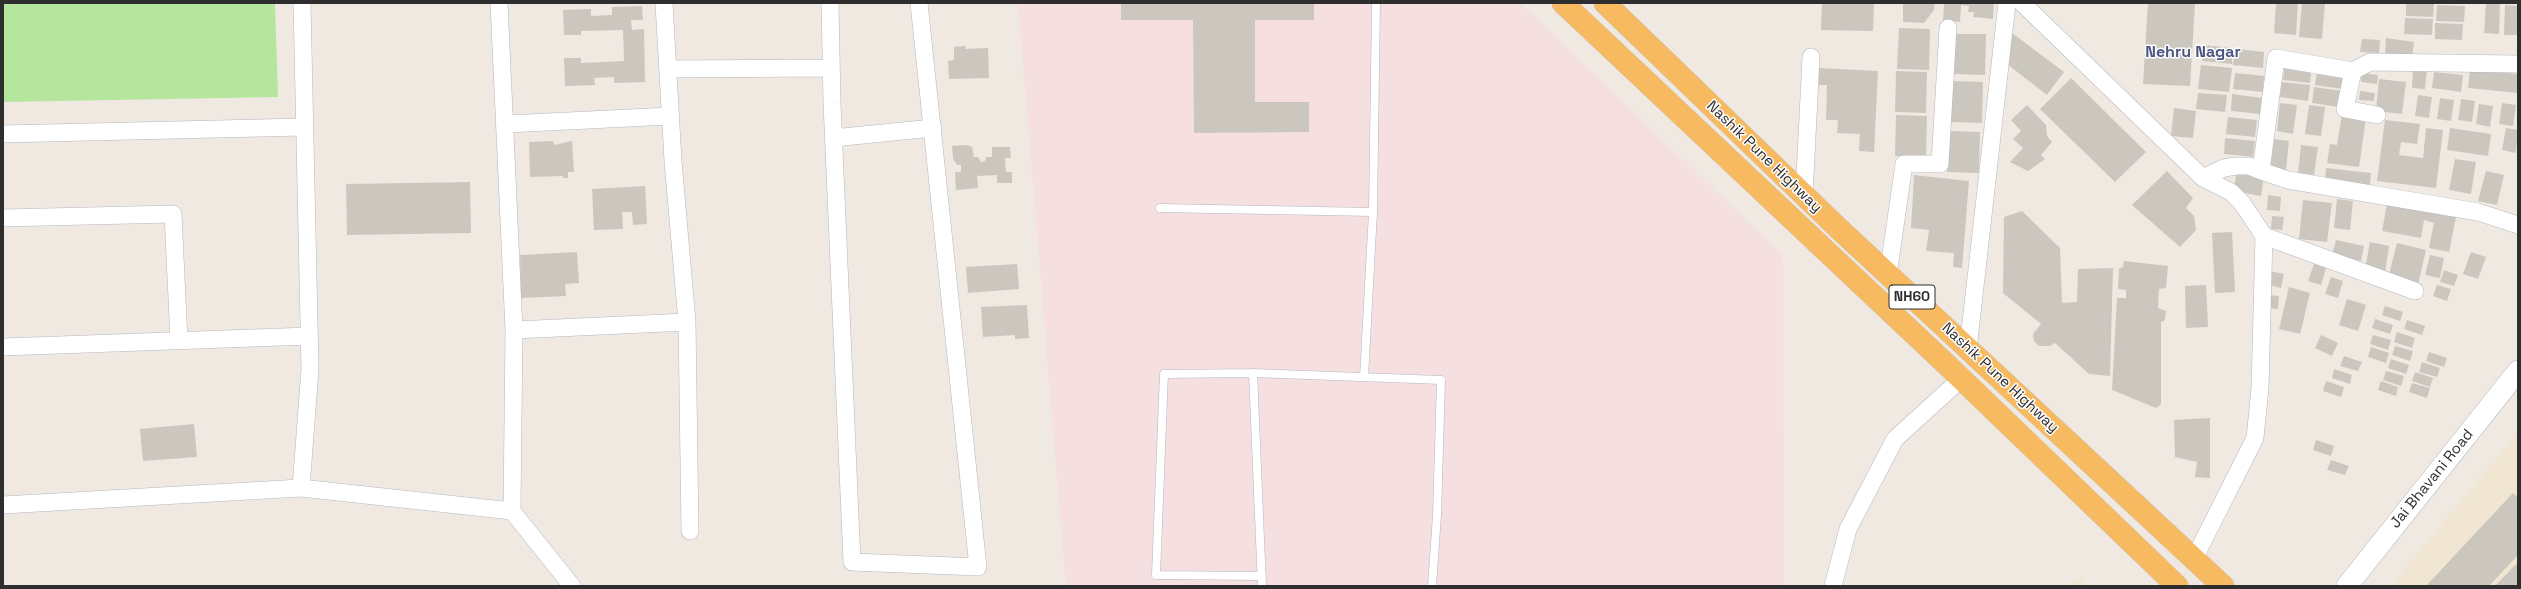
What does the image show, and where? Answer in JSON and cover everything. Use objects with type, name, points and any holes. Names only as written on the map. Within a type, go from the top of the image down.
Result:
[{"type":"highway","name":"Nashik Pune Highway","points":[[1563,3],[1961,379],[2177,586]]},
{"type":"highway","name":"Nashik Pune Highway","points":[[1605,3],[1804,196],[2223,586]]},
{"type":"street","points":[[301,488],[310,369],[303,127],[302,3]]},
{"type":"street","points":[[499,3],[506,124],[514,330],[512,511],[572,586]]},
{"type":"street","points":[[664,3],[673,161],[687,322],[690,531]]},
{"type":"street","points":[[830,3],[833,138],[852,562],[978,567],[919,3]]},
{"type":"street","points":[[1968,350],[2007,3]]},
{"type":"street","points":[[2022,3],[2203,178],[2231,192],[2242,203],[2264,236],[2260,388],[2256,438],[2194,559]]},
{"type":"street","points":[[1888,275],[1904,164],[1940,164],[1948,28]]},
{"type":"street","points":[[1804,196],[1811,57]]},
{"type":"street","points":[[2261,171],[2276,58],[2353,71],[2370,62],[2516,64]]},
{"type":"street","points":[[668,69],[831,68]]},
{"type":"street","points":[[2353,71],[2345,109],[2377,115]]},
{"type":"street","points":[[506,124],[671,116]]},
{"type":"street","points":[[3,134],[303,127]]},
{"type":"street","points":[[833,138],[932,128]]},
{"type":"street","points":[[2203,178],[2230,167],[2249,166],[2288,180],[2478,212],[2518,225]]},
{"type":"street","points":[[3,218],[173,214],[179,341]]},
{"type":"street","points":[[2264,236],[2415,291]]},
{"type":"street","points":[[514,330],[687,322]]},
{"type":"street","points":[[3,347],[309,336]]},
{"type":"street","name":"Jai Bhavani Road","points":[[2347,586],[2518,371]]},
{"type":"street","points":[[1833,586],[1848,529],[1895,439],[1961,379]]},
{"type":"street","points":[[3,505],[301,488],[512,511]]},
{"type":"lane","points":[[1364,377],[1373,212],[1376,3]]},
{"type":"lane","points":[[1160,208],[1373,212]]},
{"type":"lane","points":[[1253,372],[1262,586]]},
{"type":"lane","points":[[1262,576],[1156,575],[1164,374],[1253,372],[1442,380],[1437,515],[1432,586]]},
{"type":"shaded area","points":[[1018,3],[1520,3],[1783,256],[1784,586],[1066,586]]},
{"type":"shaded area","points":[[2518,432],[2518,586],[2391,586]]},
{"type":"shaded area","points":[[2082,578],[2086,586],[2069,586]]},
{"type":"green space","points":[[3,3],[275,3],[278,97],[3,102]]},
{"type":"building","points":[[1121,3],[1314,3],[1314,20],[1255,20],[1255,102],[1309,102],[1309,132],[1194,133],[1193,20],[1121,20]]},
{"type":"building","points":[[1822,3],[1874,3],[1873,31],[1821,30]]},
{"type":"building","points":[[1903,3],[1935,3],[1934,10],[1924,23],[1903,22]]},
{"type":"building","points":[[1944,3],[1994,3],[1993,19],[1973,17],[1974,12],[1968,12],[1969,6],[1961,5],[1960,22],[1943,21]]},
{"type":"building","points":[[2148,3],[2195,4],[2190,86],[2143,84]]},
{"type":"building","points":[[2276,3],[2298,3],[2296,35],[2274,33]]},
{"type":"building","points":[[2302,3],[2325,3],[2322,39],[2299,37]]},
{"type":"building","points":[[2406,3],[2434,3],[2433,17],[2406,16]]},
{"type":"building","points":[[2486,3],[2500,4],[2499,34],[2484,33]]},
{"type":"building","points":[[2437,5],[2465,6],[2464,22],[2436,21]]},
{"type":"building","points":[[2505,5],[2518,6],[2518,35],[2504,35]]},
{"type":"building","points":[[642,6],[643,20],[631,20],[632,30],[644,29],[645,82],[614,83],[614,77],[594,78],[595,85],[565,86],[564,58],[581,58],[581,63],[624,61],[623,30],[581,31],[581,35],[564,35],[563,10],[591,9],[591,16],[612,15],[612,7]]},
{"type":"building","points":[[2405,18],[2433,19],[2432,35],[2404,34]]},
{"type":"building","points":[[2435,23],[2463,24],[2462,40],[2435,39]]},
{"type":"building","points":[[1899,28],[1930,29],[1929,70],[1897,69]]},
{"type":"building","points":[[2008,30],[2064,72],[2047,95],[2007,64]]},
{"type":"building","points":[[1955,34],[1986,34],[1985,75],[1954,74]]},
{"type":"building","points":[[2386,38],[2414,42],[2412,57],[2385,54]]},
{"type":"building","points":[[2362,39],[2380,40],[2379,53],[2360,52]]},
{"type":"building","points":[[2203,45],[2233,48],[2232,64],[2202,61]]},
{"type":"building","points":[[966,46],[965,49],[988,48],[989,78],[949,79],[948,61],[954,60],[954,47]]},
{"type":"building","points":[[2235,49],[2264,52],[2263,68],[2233,65]]},
{"type":"building","points":[[2285,64],[2312,67],[2310,83],[2283,80]]},
{"type":"building","points":[[2201,65],[2232,68],[2229,92],[2198,89]]},
{"type":"building","points":[[2413,67],[2427,68],[2425,89],[2412,88]]},
{"type":"building","points":[[1819,68],[1878,71],[1874,152],[1859,151],[1860,134],[1837,133],[1838,120],[1826,120],[1827,85],[1819,85]]},
{"type":"building","points":[[2317,69],[2345,73],[2343,89],[2315,85]]},
{"type":"building","points":[[2470,69],[2518,74],[2518,93],[2468,88]]},
{"type":"building","points":[[1896,71],[1927,72],[1926,113],[1895,112]]},
{"type":"building","points":[[2434,72],[2463,75],[2461,92],[2432,88]]},
{"type":"building","points":[[2235,73],[2264,76],[2263,92],[2233,89]]},
{"type":"building","points":[[2362,73],[2378,75],[2377,84],[2361,82]]},
{"type":"building","points":[[2071,78],[2146,152],[2115,182],[2040,109]]},
{"type":"building","points":[[2379,79],[2406,82],[2402,114],[2376,111]]},
{"type":"building","points":[[1952,81],[1983,82],[1982,123],[1951,122]]},
{"type":"building","points":[[2282,82],[2310,85],[2308,101],[2280,97]]},
{"type":"building","points":[[2314,87],[2342,91],[2339,107],[2312,103]]},
{"type":"building","points":[[2360,91],[2375,93],[2374,101],[2359,100]]},
{"type":"building","points":[[2198,93],[2227,95],[2225,112],[2196,109]]},
{"type":"building","points":[[2232,94],[2262,98],[2260,114],[2231,111]]},
{"type":"building","points":[[2418,95],[2432,97],[2429,118],[2415,116]]},
{"type":"building","points":[[2440,98],[2454,100],[2451,121],[2437,119]]},
{"type":"building","points":[[2461,99],[2475,101],[2472,122],[2458,120]]},
{"type":"building","points":[[2280,103],[2297,105],[2293,134],[2277,131]]},
{"type":"building","points":[[2502,103],[2516,105],[2513,126],[2499,124]]},
{"type":"building","points":[[2479,104],[2493,106],[2490,127],[2476,124]]},
{"type":"building","points":[[2027,105],[2046,125],[2047,136],[2052,142],[2041,155],[2045,159],[2028,171],[2010,162],[2023,148],[2013,139],[2021,131],[2011,120]]},
{"type":"building","points":[[2309,105],[2325,107],[2321,136],[2305,134]]},
{"type":"building","points":[[2174,108],[2196,111],[2193,138],[2171,136]]},
{"type":"building","points":[[2342,114],[2366,118],[2359,167],[2327,163],[2330,144],[2337,145]]},
{"type":"building","points":[[1896,115],[1927,116],[1926,157],[1895,156]]},
{"type":"building","points":[[2228,117],[2257,120],[2255,137],[2226,134]]},
{"type":"building","points":[[2385,120],[2420,124],[2417,144],[2401,142],[2399,155],[2423,158],[2426,128],[2443,130],[2436,188],[2377,181]]},
{"type":"building","points":[[2450,128],[2491,134],[2488,156],[2447,150]]},
{"type":"building","points":[[2506,128],[2518,130],[2516,153],[2502,150]]},
{"type":"building","points":[[1949,131],[1980,132],[1979,173],[1947,172]]},
{"type":"building","points":[[2225,138],[2255,141],[2253,157],[2224,154]]},
{"type":"building","points":[[2273,139],[2289,141],[2286,170],[2269,168]]},
{"type":"building","points":[[553,141],[554,145],[572,141],[574,172],[568,172],[568,178],[563,178],[563,176],[530,177],[529,142]]},
{"type":"building","points":[[966,145],[972,147],[974,157],[978,157],[981,162],[985,161],[986,157],[992,157],[992,147],[1010,147],[1011,158],[1005,158],[1006,172],[1012,172],[1012,183],[997,183],[997,175],[977,176],[978,188],[956,190],[955,172],[961,172],[961,165],[957,165],[953,159],[952,146]]},
{"type":"building","points":[[2301,145],[2318,147],[2314,175],[2298,173]]},
{"type":"building","points":[[2455,159],[2476,162],[2471,194],[2449,190]]},
{"type":"building","points":[[2326,168],[2371,173],[2370,185],[2325,181]]},
{"type":"building","points":[[2167,171],[2193,198],[2186,208],[2194,216],[2196,230],[2180,247],[2132,205]]},
{"type":"building","points":[[2486,171],[2504,175],[2497,205],[2478,201]]},
{"type":"building","points":[[2237,172],[2264,176],[2261,196],[2233,191]]},
{"type":"building","points":[[1914,175],[1969,181],[1962,268],[1953,267],[1954,253],[1926,251],[1929,230],[1911,228]]},
{"type":"building","points":[[470,182],[471,233],[347,235],[346,184]]},
{"type":"building","points":[[645,186],[647,224],[633,225],[632,212],[622,212],[623,229],[594,230],[592,189]]},
{"type":"building","points":[[2268,195],[2281,197],[2280,211],[2267,210]]},
{"type":"building","points":[[2337,199],[2353,201],[2350,230],[2334,228]]},
{"type":"building","points":[[2303,200],[2332,203],[2327,242],[2299,239]]},
{"type":"building","points":[[2387,204],[2456,217],[2449,252],[2429,248],[2434,223],[2424,220],[2421,238],[2382,231]]},
{"type":"building","points":[[2022,211],[2060,248],[2062,303],[2077,302],[2078,269],[2113,268],[2110,376],[2089,374],[2055,343],[2050,346],[2039,346],[2034,341],[2033,334],[2041,324],[2003,293],[2004,217]]},
{"type":"building","points":[[2272,216],[2284,217],[2282,230],[2271,229]]},
{"type":"building","points":[[2232,232],[2235,292],[2215,293],[2212,233]]},
{"type":"building","points":[[2336,240],[2364,246],[2361,261],[2332,255]]},
{"type":"building","points":[[2370,242],[2389,246],[2385,273],[2365,269]]},
{"type":"building","points":[[2397,243],[2426,250],[2418,285],[2388,278]]},
{"type":"building","points":[[577,252],[579,283],[565,284],[566,296],[521,298],[520,255]]},
{"type":"building","points":[[2471,252],[2486,257],[2478,279],[2463,274]]},
{"type":"building","points":[[2430,255],[2444,258],[2440,278],[2425,275]]},
{"type":"building","points":[[2124,261],[2168,266],[2166,288],[2159,289],[2158,308],[2166,311],[2165,320],[2161,322],[2161,404],[2156,408],[2112,390],[2117,298],[2126,298],[2126,290],[2118,289],[2119,269],[2123,267]]},
{"type":"building","points":[[1017,264],[1019,289],[968,293],[966,267]]},
{"type":"building","points":[[2314,264],[2326,268],[2321,285],[2308,281]]},
{"type":"building","points":[[2444,270],[2458,275],[2454,286],[2440,282]]},
{"type":"building","points":[[2270,271],[2284,274],[2281,288],[2268,285]]},
{"type":"building","points":[[2331,277],[2343,281],[2338,298],[2325,294]]},
{"type":"building","points":[[2206,285],[2208,327],[2186,328],[2185,286]]},
{"type":"building","points":[[2437,285],[2451,289],[2447,301],[2433,296]]},
{"type":"building","points":[[2289,287],[2310,293],[2300,334],[2279,329]]},
{"type":"building","points":[[2268,295],[2279,296],[2278,309],[2266,308]]},
{"type":"building","points":[[2347,299],[2366,305],[2358,331],[2339,325]]},
{"type":"building","points":[[1027,305],[1029,338],[1015,339],[1015,335],[983,337],[981,307]]},
{"type":"building","points":[[2385,306],[2403,312],[2400,321],[2382,315]]},
{"type":"building","points":[[2375,319],[2393,325],[2390,334],[2372,328]]},
{"type":"building","points":[[2407,320],[2425,326],[2422,335],[2404,329]]},
{"type":"building","points":[[2397,332],[2415,338],[2412,348],[2394,342]]},
{"type":"building","points":[[2321,335],[2338,343],[2332,356],[2315,348]]},
{"type":"building","points":[[2373,335],[2391,340],[2388,350],[2370,344]]},
{"type":"building","points":[[2395,346],[2413,351],[2410,361],[2392,355]]},
{"type":"building","points":[[2371,347],[2389,353],[2386,363],[2368,357]]},
{"type":"building","points":[[2429,352],[2447,358],[2444,367],[2426,361]]},
{"type":"building","points":[[2344,356],[2362,362],[2358,371],[2340,366]]},
{"type":"building","points":[[2391,359],[2409,365],[2406,374],[2388,368]]},
{"type":"building","points":[[2422,362],[2440,368],[2437,377],[2419,372]]},
{"type":"building","points":[[2334,369],[2352,375],[2350,384],[2332,378]]},
{"type":"building","points":[[2386,371],[2404,376],[2401,386],[2383,380]]},
{"type":"building","points":[[2415,372],[2433,378],[2430,387],[2412,381]]},
{"type":"building","points":[[2326,381],[2344,387],[2341,397],[2323,391]]},
{"type":"building","points":[[2381,381],[2398,387],[2396,396],[2378,390]]},
{"type":"building","points":[[2412,383],[2430,388],[2427,398],[2409,392]]},
{"type":"building","points":[[2210,418],[2210,478],[2195,477],[2197,462],[2175,457],[2174,420]]},
{"type":"building","points":[[194,424],[197,457],[143,461],[140,429]]},
{"type":"building","points":[[2316,440],[2334,446],[2331,456],[2313,450]]},
{"type":"building","points":[[2331,460],[2349,466],[2345,475],[2327,470]]},
{"type":"building","points":[[2513,493],[2518,497],[2518,555],[2489,586],[2426,586]]},
{"type":"building","points":[[2518,562],[2518,586],[2495,586]]},
{"type":"district","name":"Nehru Nagar","points":[[2193,53]]}]
